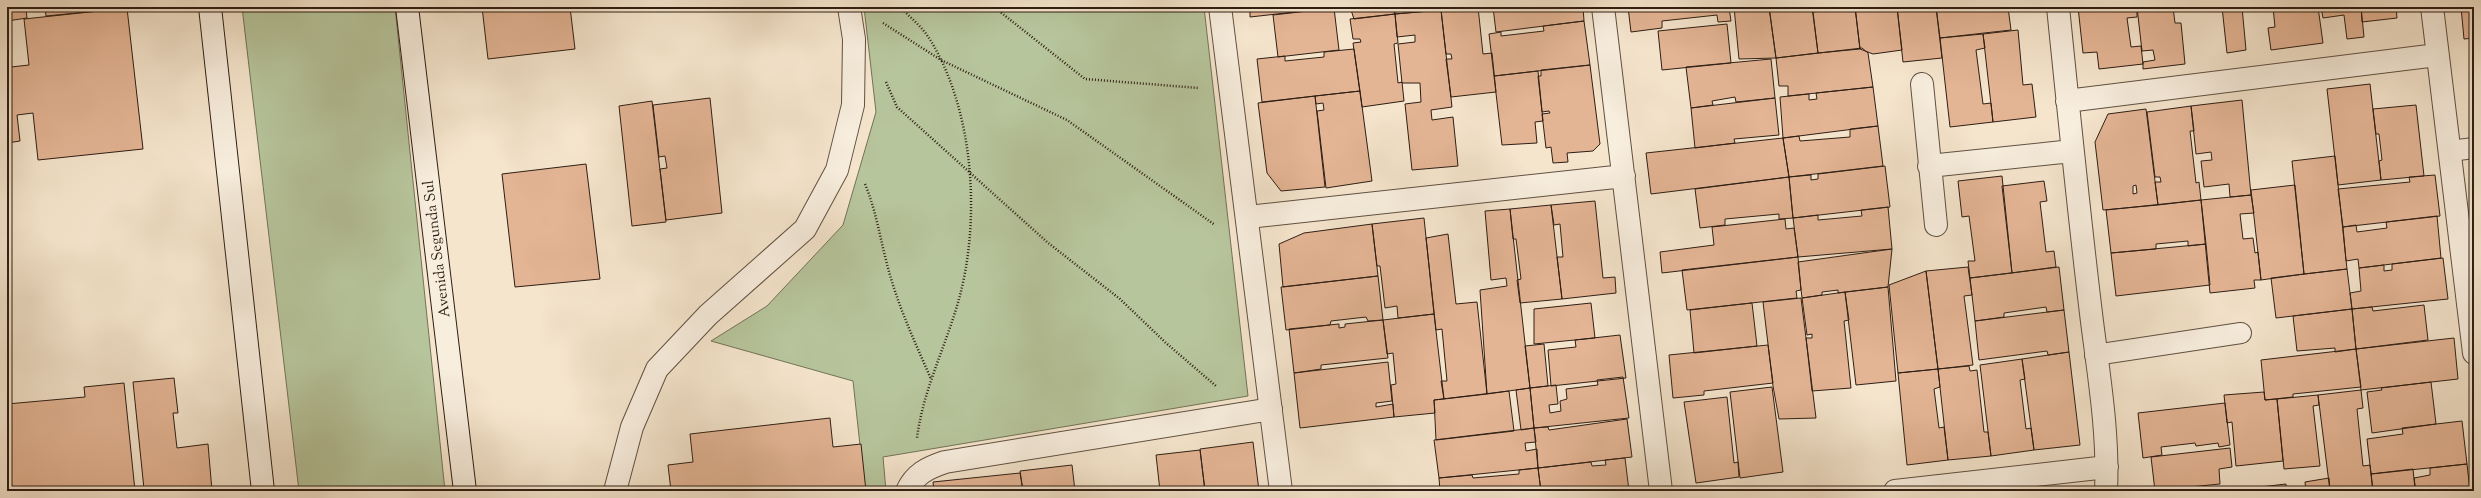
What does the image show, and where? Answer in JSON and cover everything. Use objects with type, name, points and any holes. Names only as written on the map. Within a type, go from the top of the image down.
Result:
[{"type":"street","points":[[210,7],[263,491]]},
{"type":"street","name":"Avenida Segunda Sul","points":[[407,7],[465,491]]},
{"type":"street","points":[[615,491],[632,427],[657,369],[708,315],[805,229],[837,170],[853,105],[854,39],[849,7]]},
{"type":"street","points":[[1220,7],[1248,217],[1281,491]]},
{"type":"street","points":[[1603,7],[1661,491]]},
{"type":"street","points":[[2058,7],[2072,151],[2107,467],[2106,491]]},
{"type":"street","points":[[2432,7],[2474,353]]},
{"type":"street","points":[[2067,101],[2437,55]]},
{"type":"street","points":[[1922,84],[1936,225]]},
{"type":"street","points":[[1929,166],[2072,151]]},
{"type":"street","points":[[1248,217],[1624,176]]},
{"type":"street","points":[[911,484],[927,468],[945,462],[1270,409]]},
{"type":"street","points":[[1895,491],[2107,467]]},
{"type":"lane","points":[[2450,151],[2474,148]]},
{"type":"lane","points":[[2095,355],[2241,333]]},
{"type":"path","points":[[900,7],[929,36],[950,76],[963,128],[969,172],[968,248],[959,299],[919,422],[911,484]]},
{"type":"path","points":[[994,7],[1085,79],[1206,89]]},
{"type":"path","points":[[877,19],[941,60],[1067,120],[1217,227]]},
{"type":"path","points":[[883,74],[897,107],[1047,242],[1120,299],[1166,343],[1219,389],[1232,416]]},
{"type":"path","points":[[865,183],[876,211],[886,260],[901,309],[932,380]]},
{"type":"green space","points":[[242,7],[395,7],[445,491],[299,491]]},
{"type":"green space","points":[[864,7],[1204,7],[1248,396],[883,457],[886,491],[865,491],[853,381],[711,341],[767,306],[843,225],[876,112]]},
{"type":"building","points":[[7,7],[97,7],[97,11],[46,16],[45,8],[26,10],[27,18],[7,21]]},
{"type":"building","points":[[482,7],[570,7],[575,49],[488,59]]},
{"type":"building","points":[[1250,7],[1340,7],[1250,17]]},
{"type":"building","points":[[1350,7],[1394,7],[1395,14],[1354,19]]},
{"type":"building","points":[[1394,7],[1440,7],[1441,10],[1395,14]]},
{"type":"building","points":[[1460,7],[1478,7],[1483,54],[1492,53],[1496,92],[1451,97],[1446,59],[1452,59],[1451,54],[1446,54],[1441,10]]},
{"type":"building","points":[[1493,7],[1583,7],[1584,21],[1496,32]]},
{"type":"building","points":[[1628,7],[1729,7],[1731,21],[1718,22],[1717,15],[1662,21],[1662,28],[1631,32]]},
{"type":"building","points":[[1734,7],[1769,7],[1776,58],[1739,59]]},
{"type":"building","points":[[1769,7],[1812,7],[1818,53],[1776,58]]},
{"type":"building","points":[[1820,7],[1855,7],[1860,49],[1818,53],[1813,12],[1820,11]]},
{"type":"building","points":[[1855,7],[1897,7],[1902,50],[1873,54],[1860,49]]},
{"type":"building","points":[[1897,7],[1936,7],[1942,58],[1903,62]]},
{"type":"building","points":[[1936,7],[2008,7],[2011,30],[1940,38]]},
{"type":"building","points":[[2078,7],[2137,7],[2137,17],[2127,18],[2131,47],[2141,46],[2143,64],[2099,69],[2097,52],[2083,53]]},
{"type":"building","points":[[2137,7],[2173,7],[2175,23],[2181,23],[2185,64],[2143,69],[2143,62],[2155,60],[2153,50],[2142,51]]},
{"type":"building","points":[[2222,7],[2242,7],[2246,50],[2227,53]]},
{"type":"building","points":[[2273,7],[2318,7],[2323,43],[2271,50],[2268,28],[2275,27]]},
{"type":"building","points":[[2321,7],[2361,7],[2364,37],[2347,39],[2344,15],[2323,18]]},
{"type":"building","points":[[2361,7],[2396,7],[2397,18],[2362,22]]},
{"type":"building","points":[[2461,7],[2474,7],[2474,38],[2464,39]]},
{"type":"building","points":[[127,8],[143,149],[38,160],[33,113],[17,115],[20,141],[7,143],[7,42],[11,67],[29,65],[24,19]]},
{"type":"building","points":[[1334,8],[1339,50],[1278,57],[1273,15]]},
{"type":"building","points":[[1441,10],[1452,107],[1431,110],[1432,120],[1453,117],[1458,166],[1412,170],[1405,104],[1421,102],[1420,83],[1402,83],[1398,44],[1415,42],[1415,35],[1397,37],[1395,14]]},
{"type":"building","points":[[1395,14],[1398,43],[1394,44],[1398,83],[1402,82],[1404,101],[1362,107],[1353,43],[1361,42],[1360,39],[1353,39],[1350,19]]},
{"type":"building","points":[[1584,21],[1590,65],[1494,76],[1489,34],[1501,32],[1501,36],[1544,31],[1543,26]]},
{"type":"building","points":[[1727,24],[1731,63],[1662,70],[1658,31]]},
{"type":"building","points":[[2018,30],[2023,85],[2032,84],[2036,117],[1993,122],[1983,34]]},
{"type":"building","points":[[1983,34],[1985,48],[1976,50],[1983,104],[1991,103],[1993,122],[1950,127],[1940,38]]},
{"type":"building","points":[[1862,48],[1868,53],[1873,87],[1788,96],[1788,86],[1779,86],[1776,58]]},
{"type":"building","points":[[1354,49],[1360,91],[1262,102],[1257,59],[1285,56],[1285,61],[1324,57],[1324,52]]},
{"type":"building","points":[[1771,59],[1775,98],[1736,102],[1735,97],[1712,101],[1713,105],[1691,108],[1686,67]]},
{"type":"building","points":[[1590,65],[1600,144],[1593,151],[1567,153],[1568,162],[1553,163],[1551,147],[1546,148],[1542,114],[1550,113],[1549,111],[1542,112],[1538,76],[1541,76],[1541,70]]},
{"type":"building","points":[[1538,71],[1543,121],[1535,122],[1537,143],[1502,145],[1494,76]]},
{"type":"building","points":[[2370,84],[2381,180],[2338,185],[2327,89]]},
{"type":"building","points":[[1873,87],[1878,126],[1783,138],[1780,97],[1809,94],[1809,100],[1817,99],[1816,93]]},
{"type":"building","points":[[1360,91],[1372,181],[1326,188],[1317,111],[1324,110],[1323,103],[1316,104],[1315,96]]},
{"type":"building","points":[[1315,96],[1325,187],[1281,191],[1267,173],[1258,103]]},
{"type":"building","points":[[710,98],[722,213],[666,220],[660,169],[667,168],[665,156],[659,157],[653,105]]},
{"type":"building","points":[[1775,98],[1779,135],[1734,139],[1735,143],[1695,148],[1691,108]]},
{"type":"building","points":[[2242,100],[2251,195],[2230,197],[2229,184],[2204,187],[2201,161],[2212,160],[2211,152],[2196,154],[2191,106]]},
{"type":"building","points":[[652,101],[666,222],[632,226],[619,106]]},
{"type":"building","points":[[2416,105],[2424,176],[2381,180],[2379,161],[2382,160],[2379,134],[2376,134],[2373,109]]},
{"type":"building","points":[[2191,106],[2194,131],[2190,131],[2196,183],[2199,182],[2201,200],[2158,205],[2155,182],[2161,182],[2160,177],[2155,177],[2147,112]]},
{"type":"building","points":[[2146,109],[2158,205],[2103,210],[2095,142],[2108,114]],"holes":[[[2136,185],[2137,193],[2133,194],[2133,186]]]},
{"type":"building","points":[[1878,126],[1883,166],[1789,177],[1783,138],[1799,136],[1800,141],[1850,137],[1850,129]]},
{"type":"building","points":[[1783,138],[1789,177],[1651,194],[1646,153]]},
{"type":"building","points":[[2335,156],[2347,269],[2304,274],[2292,161]]},
{"type":"building","points":[[586,164],[600,279],[515,287],[502,174]]},
{"type":"building","points":[[1885,166],[1890,207],[1793,218],[1789,177],[1811,175],[1811,180],[1818,179],[1818,174]]},
{"type":"building","points":[[2435,175],[2440,216],[2343,227],[2338,189],[2410,182],[2409,177]]},
{"type":"building","points":[[2002,176],[2012,273],[1970,278],[1968,261],[1975,261],[1969,216],[1962,217],[1958,181]]},
{"type":"building","points":[[1789,177],[1793,218],[1779,219],[1779,214],[1725,219],[1725,225],[1700,228],[1695,189]]},
{"type":"building","points":[[2044,181],[2047,201],[2040,202],[2046,252],[2054,251],[2056,267],[2012,273],[2002,186]]},
{"type":"building","points":[[2295,185],[2304,274],[2261,280],[2251,190]]},
{"type":"building","points":[[2251,195],[2254,213],[2240,214],[2243,239],[2253,238],[2255,253],[2258,252],[2261,280],[2254,280],[2255,288],[2210,293],[2201,200]]},
{"type":"building","points":[[2201,200],[2206,244],[2188,246],[2188,241],[2156,244],[2156,249],[2111,253],[2106,210]]},
{"type":"building","points":[[1595,201],[1603,278],[1615,277],[1616,293],[1562,299],[1557,257],[1563,257],[1560,224],[1554,225],[1551,205]]},
{"type":"building","points":[[1551,205],[1562,299],[1520,303],[1517,280],[1521,279],[1516,239],[1513,239],[1510,209]]},
{"type":"building","points":[[1888,207],[1892,249],[1798,257],[1793,218],[1818,215],[1818,220],[1862,216],[1861,210]]},
{"type":"building","points":[[1510,209],[1530,388],[1487,394],[1480,290],[1507,286],[1506,278],[1491,280],[1485,211]]},
{"type":"building","points":[[2437,216],[2441,258],[2359,268],[2358,259],[2346,261],[2343,227],[2356,225],[2357,232],[2387,228],[2386,222]]},
{"type":"building","points":[[1424,218],[1434,314],[1398,318],[1397,306],[1385,308],[1380,266],[1377,266],[1372,224]]},
{"type":"building","points":[[1785,219],[1786,229],[1794,228],[1798,257],[1662,273],[1660,252],[1714,245],[1712,227]]},
{"type":"building","points":[[1372,224],[1378,276],[1283,287],[1279,244],[1304,233]]},
{"type":"building","points":[[1448,234],[1456,304],[1477,302],[1487,394],[1444,399],[1441,381],[1447,381],[1442,329],[1436,330],[1426,238]]},
{"type":"building","points":[[2206,244],[2210,285],[2116,296],[2111,253]]},
{"type":"building","points":[[1892,249],[1888,287],[1838,293],[1838,290],[1822,292],[1822,295],[1802,298],[1798,262]]},
{"type":"building","points":[[1798,257],[1801,290],[1796,291],[1797,298],[1687,310],[1682,270]]},
{"type":"building","points":[[2443,258],[2448,299],[2352,309],[2350,293],[2361,291],[2359,268],[2384,265],[2384,271],[2392,270],[2392,264]]},
{"type":"building","points":[[1968,267],[1972,295],[1964,296],[1973,365],[1938,369],[1926,271]]},
{"type":"building","points":[[2059,267],[2064,310],[2047,312],[2046,307],[2004,313],[2004,317],[1975,321],[1970,278]]},
{"type":"building","points":[[2347,269],[2352,309],[2276,318],[2271,278]]},
{"type":"building","points":[[1926,271],[1938,369],[1898,373],[1889,285]]},
{"type":"building","points":[[1378,276],[1383,320],[1368,321],[1366,317],[1331,321],[1330,325],[1286,330],[1281,287]]},
{"type":"building","points":[[1888,287],[1896,381],[1856,385],[1845,292]]},
{"type":"building","points":[[1845,292],[1849,320],[1844,321],[1851,388],[1812,391],[1806,338],[1812,338],[1812,334],[1807,335],[1802,298]]},
{"type":"building","points":[[1801,298],[1816,418],[1779,419],[1773,386],[1763,302]]},
{"type":"building","points":[[1591,303],[1595,338],[1534,344],[1534,309]]},
{"type":"building","points":[[1752,303],[1757,346],[1694,353],[1690,310]]},
{"type":"building","points":[[2424,305],[2428,340],[2356,349],[2352,309],[2372,307],[2373,311]]},
{"type":"building","points":[[2352,309],[2356,349],[2335,352],[2335,348],[2297,351],[2293,316]]},
{"type":"building","points":[[2064,310],[2069,352],[2048,355],[2047,351],[1979,360],[1975,321]]},
{"type":"building","points":[[1434,314],[1444,399],[1434,400],[1435,413],[1394,417],[1391,385],[1396,384],[1393,353],[1387,354],[1383,320]]},
{"type":"building","points":[[1383,320],[1388,358],[1321,365],[1321,369],[1294,373],[1289,329],[1339,324],[1339,328],[1345,327],[1345,324]]},
{"type":"building","points":[[1620,335],[1626,378],[1551,386],[1548,350],[1576,347],[1575,340]]},
{"type":"building","points":[[2454,338],[2458,379],[2361,390],[2356,349]]},
{"type":"building","points":[[1544,344],[1548,386],[1530,388],[1525,346]]},
{"type":"building","points":[[1768,345],[1773,383],[1704,391],[1704,395],[1673,398],[1669,355]]},
{"type":"building","points":[[2356,349],[2361,387],[2293,394],[2293,397],[2265,400],[2261,360]]},
{"type":"building","points":[[2069,352],[2080,445],[2034,450],[2022,359]]},
{"type":"building","points":[[2022,359],[2025,379],[2020,380],[2026,429],[2031,428],[2034,450],[1991,456],[1980,365]]},
{"type":"building","points":[[1388,362],[1392,401],[1376,403],[1376,407],[1393,404],[1394,417],[1300,428],[1294,373]]},
{"type":"building","points":[[1969,366],[1970,371],[1977,370],[1984,432],[1988,432],[1991,456],[1948,460],[1938,369]]},
{"type":"building","points":[[1938,369],[1940,387],[1934,389],[1939,428],[1944,427],[1948,460],[1907,465],[1898,373]]},
{"type":"building","points":[[1623,377],[1629,418],[1534,428],[1530,388],[1556,385],[1558,404],[1549,405],[1550,413],[1561,411],[1560,401],[1567,399],[1566,389],[1598,385],[1597,380]]},
{"type":"building","points":[[174,378],[178,413],[173,413],[177,448],[208,444],[212,491],[135,491],[144,489],[133,382]]},
{"type":"building","points":[[2431,382],[2436,424],[2372,433],[2367,392],[2382,390],[2381,388]]},
{"type":"building","points":[[124,383],[135,491],[7,491],[7,404],[85,397],[84,387]]},
{"type":"building","points":[[1772,387],[1783,472],[1740,478],[1730,392]]},
{"type":"building","points":[[1530,388],[1534,428],[1521,430],[1516,390]]},
{"type":"building","points":[[2361,390],[2363,408],[2357,409],[2363,466],[2370,465],[2373,491],[2330,491],[2318,395]]},
{"type":"building","points":[[1509,391],[1514,431],[1436,440],[1434,400]]},
{"type":"building","points":[[2264,392],[2265,400],[2277,399],[2283,461],[2236,466],[2232,422],[2227,423],[2224,395]]},
{"type":"building","points":[[2318,395],[2319,405],[2313,406],[2320,466],[2284,469],[2277,399]]},
{"type":"building","points":[[1727,397],[1734,463],[1738,462],[1739,477],[1696,483],[1684,402]]},
{"type":"building","points":[[2225,403],[2230,445],[2219,447],[2218,443],[2196,446],[2195,443],[2161,447],[2162,455],[2143,458],[2138,413]]},
{"type":"building","points":[[830,418],[833,447],[861,444],[866,491],[671,491],[668,465],[693,462],[690,434]]},
{"type":"building","points":[[1627,419],[1632,457],[1538,468],[1534,428],[1548,427],[1549,430]]},
{"type":"building","points":[[2462,421],[2467,464],[2371,474],[2367,439],[2403,434],[2402,428]]},
{"type":"building","points":[[1534,428],[1536,442],[1525,443],[1526,451],[1537,449],[1538,468],[1439,478],[1434,440]]},
{"type":"building","points":[[1253,442],[1259,491],[1205,491],[1200,449]]},
{"type":"building","points":[[2230,448],[2232,467],[2219,469],[2220,484],[2190,487],[2190,491],[2155,491],[2151,457]]},
{"type":"building","points":[[1200,450],[1205,491],[1160,491],[1156,455]]},
{"type":"building","points":[[1625,458],[1629,491],[1541,491],[1538,468],[1591,462],[1592,466],[1606,465],[1605,460]]},
{"type":"building","points":[[2467,464],[2470,491],[2416,491],[2414,478],[2430,475],[2430,468]]},
{"type":"building","points":[[1072,465],[1075,491],[1023,491],[1020,471]]},
{"type":"building","points":[[1538,468],[1541,491],[1440,491],[1439,478],[1472,475],[1473,478],[1519,474],[1519,470]]},
{"type":"building","points":[[2413,469],[2415,489],[2405,491],[2373,491],[2371,474]]},
{"type":"building","points":[[1020,473],[1023,491],[934,491],[933,482]]},
{"type":"building","points":[[2329,478],[2330,491],[2306,491],[2305,482]]},
{"type":"building","points":[[2286,484],[2286,491],[2235,491],[2235,490]]}]
